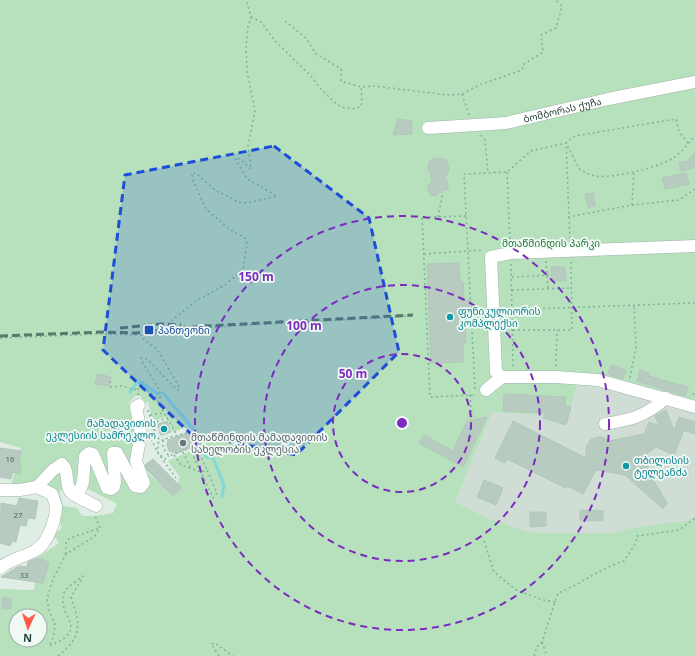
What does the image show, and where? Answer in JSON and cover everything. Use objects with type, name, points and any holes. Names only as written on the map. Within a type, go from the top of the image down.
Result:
[{"type":"street","name":"ბომბორას ქუჩა","points":[[428,128],[506,122],[608,99],[695,82]]},
{"type":"street","points":[[695,246],[511,253],[491,257],[496,372],[508,377],[556,377],[598,380],[695,407]]},
{"type":"street","points":[[481,392],[508,377]]},
{"type":"street","points":[[605,424],[638,418],[654,409],[666,398]]},
{"type":"street","points":[[75,494],[81,488],[85,456],[89,453],[93,454],[107,488],[111,489],[114,487],[115,482],[113,453],[117,453],[122,459],[135,486],[141,487],[144,483],[136,461],[140,433],[136,407],[142,403]]},
{"type":"street","points":[[37,487],[53,470],[62,464],[66,467],[69,487],[72,493],[96,506]]},
{"type":"street","points":[[0,490],[20,490],[37,487],[52,494],[56,506],[51,532],[46,541],[38,550],[6,562],[0,568]]},
{"type":"path","points":[[171,321],[196,301],[225,285],[243,269],[247,242],[245,238],[229,229],[206,209],[192,178],[192,173],[197,174],[215,190],[239,202],[247,203],[277,196],[247,179],[235,158],[240,159],[251,170],[248,146],[254,111],[247,71],[246,46],[248,27],[251,17],[246,0]]},
{"type":"path","points":[[285,21],[307,39],[315,53],[341,69],[342,81],[361,87],[374,86],[448,95],[462,94],[479,85],[522,70],[524,64],[543,52],[541,35],[556,28],[562,6],[556,0]]},
{"type":"path","points":[[251,17],[261,22],[276,42],[311,76],[325,94],[341,107],[355,109],[360,107],[362,104],[361,87]]},
{"type":"path","points":[[462,94],[468,112]]},
{"type":"path","points":[[467,216],[422,217],[430,397],[470,395],[481,392],[473,311],[467,216],[464,174],[507,172],[531,151],[566,143],[574,136],[676,119],[679,132],[688,143]]},
{"type":"path","points":[[566,143],[580,170],[595,176],[617,175],[658,164],[675,157],[695,136]]},
{"type":"path","points":[[485,140],[488,173]]},
{"type":"path","points":[[513,330],[572,330],[573,308],[566,143]]},
{"type":"path","points":[[632,205],[634,171]]},
{"type":"path","points":[[507,172],[513,310],[513,330],[508,377]]},
{"type":"path","points":[[568,217],[632,205],[679,200],[695,189]]},
{"type":"path","points":[[438,217],[443,192]]},
{"type":"path","points":[[424,254],[472,251]]},
{"type":"path","points":[[546,252],[548,289]]},
{"type":"path","points":[[512,277],[551,275]]},
{"type":"path","points":[[512,290],[572,288]]},
{"type":"path","points":[[507,310],[695,303]]},
{"type":"path","points":[[627,388],[635,358],[636,347],[634,306]]},
{"type":"path","points":[[0,338],[100,334],[157,334],[198,328],[412,316]]},
{"type":"path","points":[[149,330],[168,329],[168,327]]},
{"type":"path","points":[[556,363],[557,330]]},
{"type":"path","points":[[110,381],[111,387],[123,386],[134,390],[140,385],[157,398],[161,397],[157,382],[143,365],[141,358],[147,359],[178,390],[180,388],[157,349],[144,340],[143,336]]},
{"type":"path","points":[[138,388],[142,403],[150,415],[157,438],[163,440]]},
{"type":"path","points":[[470,395],[472,419]]},
{"type":"path","points":[[157,401],[177,435]]},
{"type":"path","points":[[150,415],[165,413]]},
{"type":"path","points":[[152,423],[168,418]]},
{"type":"path","points":[[151,433],[152,444],[176,478]]},
{"type":"path","points":[[187,433],[177,435],[158,443],[158,453],[165,459],[169,456],[174,456],[196,446],[217,493],[213,498],[190,449]]},
{"type":"path","points":[[163,440],[163,448],[169,456]]},
{"type":"path","points":[[183,452],[191,469]]},
{"type":"path","points":[[174,456],[181,465],[201,472],[207,470]]},
{"type":"path","points":[[96,506],[95,516],[100,528]]},
{"type":"path","points":[[534,656],[537,647],[542,642],[558,593],[580,584],[595,573],[624,560],[636,542],[637,536],[679,530],[684,528],[695,518]]},
{"type":"path","points":[[66,554],[94,538],[100,528]]},
{"type":"path","points":[[58,656],[71,644],[78,634],[80,624],[71,598],[83,577],[82,576],[65,591],[63,598],[65,612],[71,622],[70,632],[63,640],[49,646],[53,638],[55,625],[49,610],[47,599],[53,579],[66,554],[66,542],[70,538],[100,528]]},
{"type":"path","points":[[484,542],[494,572],[516,590],[543,600],[555,602]]},
{"type":"path","points":[[542,642],[547,656]]},
{"type":"path","points":[[220,656],[211,644],[215,643],[233,656]]},
{"type":"highlighted area","points":[[274,146],[369,218],[399,352],[296,455],[191,434],[103,350],[125,175]]},
{"type":"shaded area","points":[[577,384],[605,388],[695,413],[695,516],[688,521],[648,525],[612,533],[533,533],[485,517],[455,502],[492,412],[537,415]]},
{"type":"green space","name":"მთაწმინდის პარკი","points":[[0,0],[695,0],[695,413],[605,388],[577,384],[571,406],[551,403],[537,415],[492,412],[455,502],[485,517],[533,533],[612,533],[648,525],[688,521],[695,516],[695,656],[0,656],[0,589],[34,590],[37,567],[34,560],[59,543],[53,535],[62,528],[52,494],[11,487],[21,448],[0,442]],"holes":[[[135,396],[140,396],[145,403],[148,402],[153,421],[166,417],[173,432],[187,427],[195,433],[200,447],[168,461],[180,477],[177,484],[181,489],[174,496],[142,468],[136,431],[129,403]],[[65,489],[84,494],[88,489],[117,504],[113,513],[82,516],[77,508],[63,506],[59,491]]]},
{"type":"building","points":[[398,119],[412,121],[412,134],[393,135]]},
{"type":"building","points":[[695,152],[695,167],[681,171],[679,163],[688,161]]},
{"type":"building","points":[[436,158],[447,160],[449,170],[444,179],[448,182],[448,189],[440,191],[436,196],[430,195],[427,187],[432,180],[428,166],[430,161]]},
{"type":"building","points":[[686,173],[689,184],[665,189],[662,178]]},
{"type":"building","points":[[593,193],[595,206],[588,207],[585,194]]},
{"type":"building","name":"ფუნიკულიორის კომპლექსი","points":[[459,263],[460,282],[463,282],[464,300],[471,300],[472,323],[465,323],[466,343],[463,343],[463,362],[431,363],[427,264]]},
{"type":"building","points":[[551,267],[565,267],[566,281],[552,281]]},
{"type":"building","points":[[611,365],[626,371],[623,379],[608,374]]},
{"type":"building","points":[[640,370],[649,373],[648,376],[688,387],[685,396],[637,381]]},
{"type":"building","points":[[97,374],[111,377],[109,386],[95,384]]},
{"type":"building","points":[[504,394],[566,397],[565,406],[571,407],[566,425],[543,418],[545,413],[503,411]]},
{"type":"building","points":[[666,410],[674,431],[679,417],[695,422],[695,434],[684,430],[674,455],[656,447],[638,460],[648,463],[647,469],[667,503],[663,509],[625,475],[596,470],[583,494],[567,486],[566,488],[507,459],[505,463],[495,458],[513,421],[586,458],[586,448],[590,440],[597,437],[602,437],[609,441],[644,434],[649,422],[659,426],[655,416]]},
{"type":"building","points":[[487,417],[463,467],[419,443],[424,435],[453,451],[467,421]]},
{"type":"building","name":"მამადავითის ეკლესიის სამრეკლო","points":[[167,421],[171,432],[162,435],[160,434],[158,424]]},
{"type":"building","name":"მთაწმინდის მამადავითის სახელობის ეკლესია","points":[[189,432],[190,435],[195,433],[199,444],[177,453],[169,451],[167,445],[168,440]]},
{"type":"building","points":[[0,448],[21,451],[19,465],[21,467],[20,474],[13,472],[11,479],[0,477]]},
{"type":"building","points":[[153,459],[182,488],[173,496],[147,470],[145,465]]},
{"type":"building","points":[[484,480],[503,488],[496,505],[477,497]]},
{"type":"building","points":[[19,498],[38,501],[35,519],[28,518],[26,526],[20,525],[16,542],[12,541],[10,546],[0,543],[1,503],[17,506]]},
{"type":"building","points":[[580,510],[603,511],[603,521],[580,520]]},
{"type":"building","points":[[530,512],[546,512],[546,526],[530,527]]},
{"type":"building","points":[[35,559],[44,559],[46,562],[49,562],[43,583],[1,577],[19,566],[27,567],[28,562]]},
{"type":"building","points":[[2,598],[11,598],[11,608],[2,609]]},
{"type":"waterway","points":[[130,392],[136,384],[141,382],[158,394]]},
{"type":"waterway","points":[[163,393],[195,431],[206,457],[213,458],[224,485],[222,496]]},
{"type":"railway","points":[[0,336],[102,332],[136,333],[205,326],[413,315]]},
{"type":"railway","points":[[120,328],[162,324],[181,325]]},
{"type":"place","name":"ფუნიკულიორის კომპლექსი","points":[[450,317]]},
{"type":"place","name":"პანთეონი","points":[[149,330]]},
{"type":"place","name":"მამადავითის ეკლესიის სამრეკლო","points":[[164,429]]},
{"type":"place","name":"მთაწმინდის მამადავითის სახელობის ეკლესია","points":[[183,443]]},
{"type":"place","name":"თბილისის ტელეანძა","points":[[626,466]]}]
